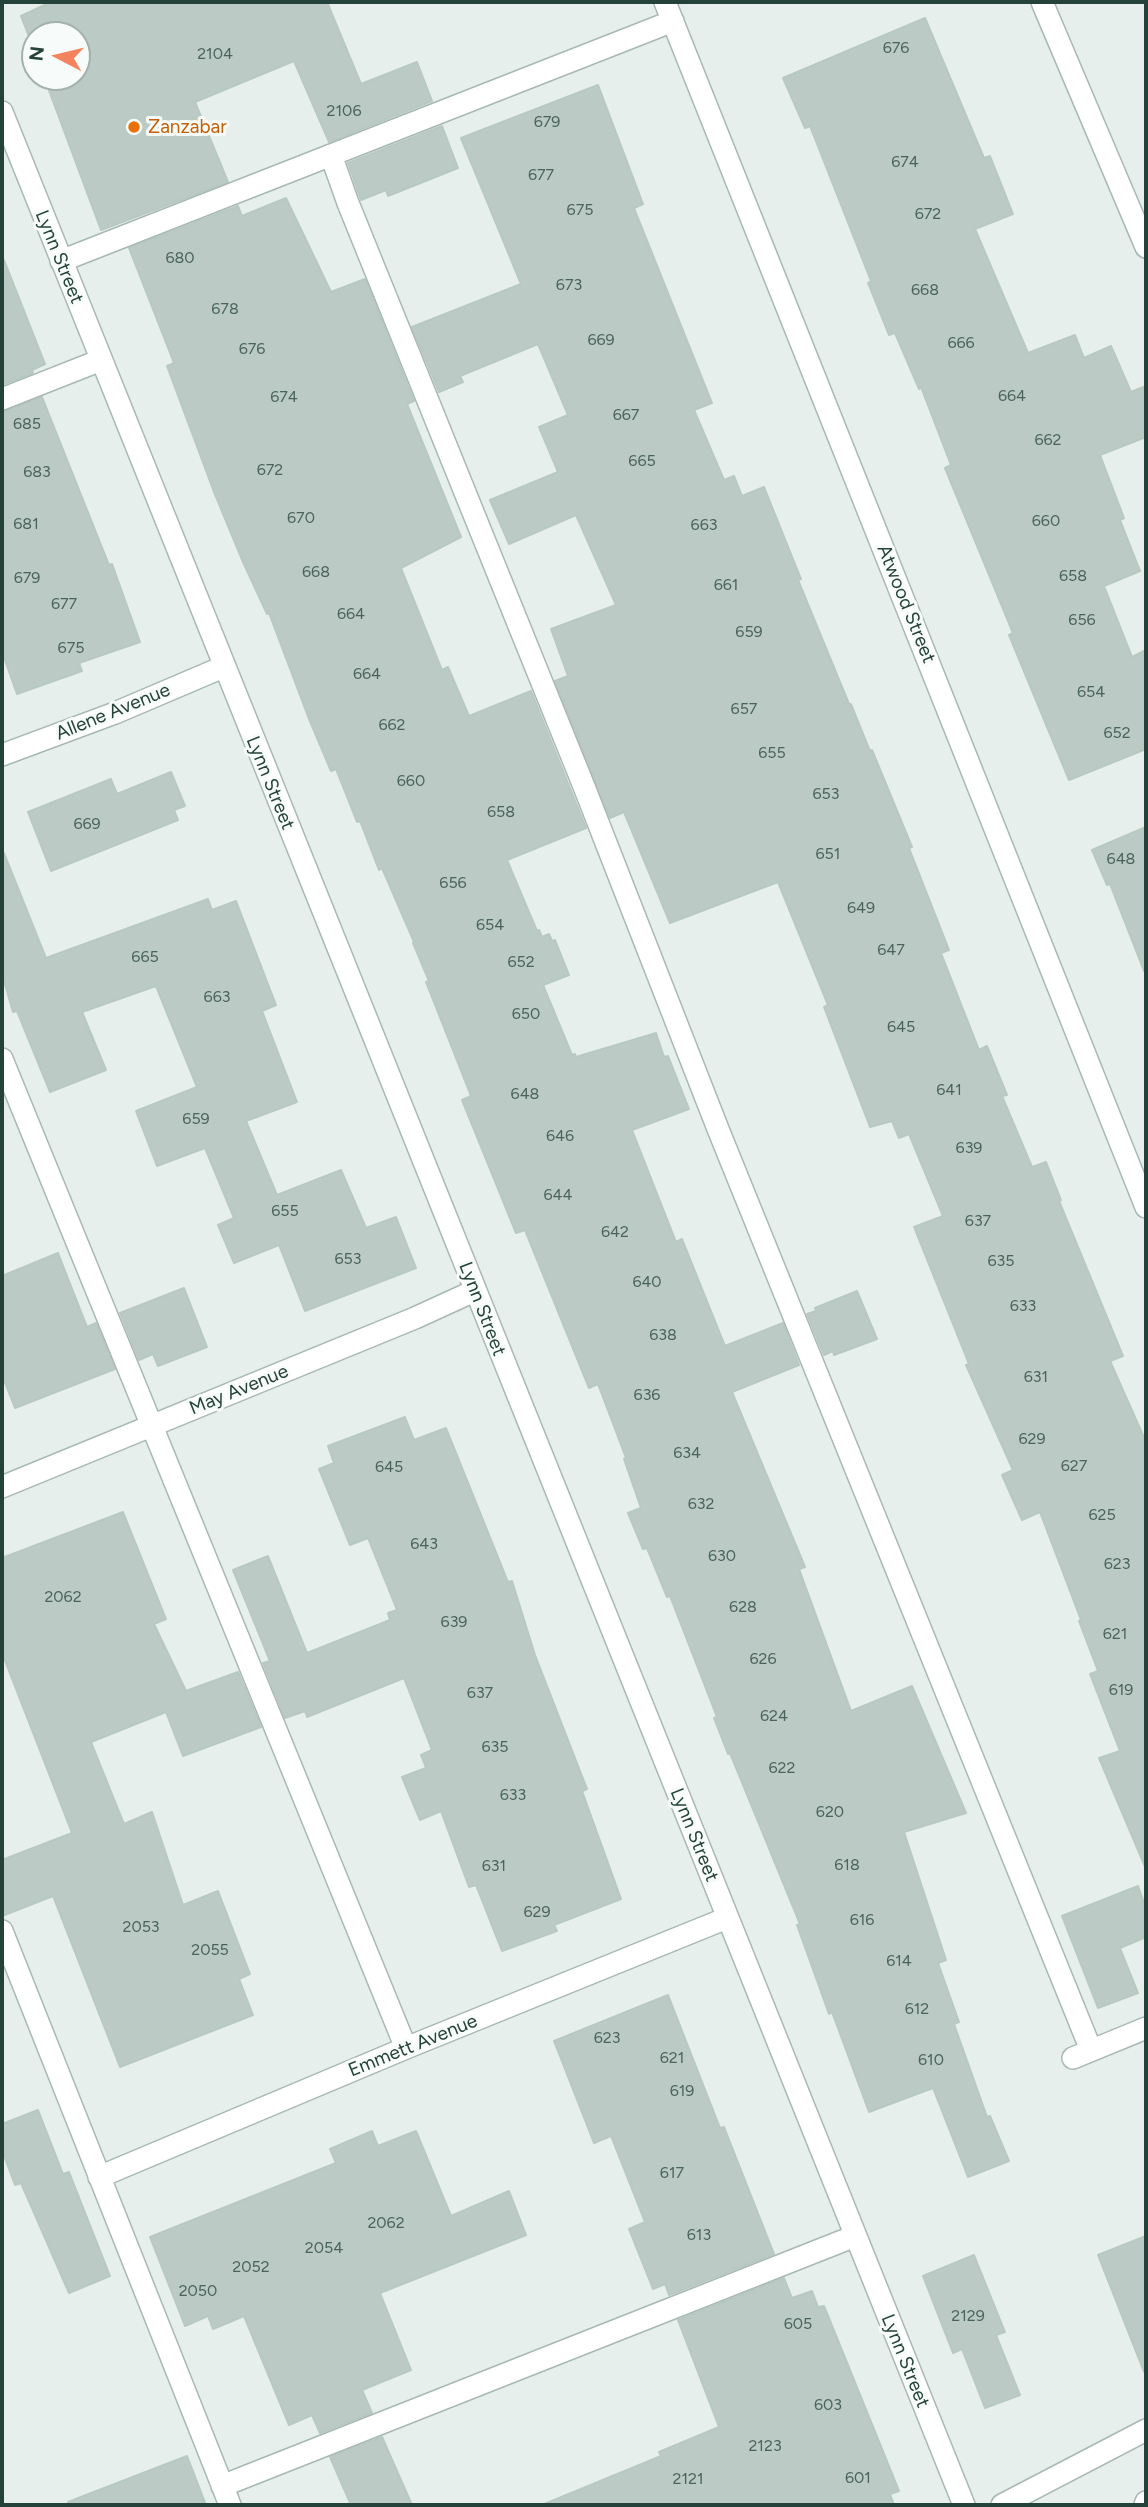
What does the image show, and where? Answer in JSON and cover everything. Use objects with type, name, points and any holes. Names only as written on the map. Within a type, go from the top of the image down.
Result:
[{"type":"street","points":[[1042,2],[1146,247]]},
{"type":"street","points":[[61,261],[331,155],[669,11]]},
{"type":"street","name":"Atwood Street","points":[[669,11],[1146,1207]]},
{"type":"street","name":"Lynn Street","points":[[2,112],[964,2505]]},
{"type":"street","points":[[331,155],[358,229],[583,784],[1082,2054],[1146,2028]]},
{"type":"street","points":[[2,399],[101,360]]},
{"type":"street","name":"Allene Avenue","points":[[2,755],[115,713],[223,667]]},
{"type":"street","points":[[2,1059],[406,2048]]},
{"type":"street","name":"May Avenue","points":[[2,1487],[415,1318],[474,1291]]},
{"type":"street","name":"Emmett Avenue","points":[[99,2177],[406,2048],[727,1918]]},
{"type":"street","points":[[2,1931],[226,2496],[855,2236]]},
{"type":"street","points":[[1002,2505],[1146,2430]]},
{"type":"building","points":[[51,2],[327,2],[361,84],[417,62],[432,101],[329,142],[294,61],[195,102],[228,182],[101,230],[49,91],[91,91],[91,21],[23,21],[21,16]]},
{"type":"building","points":[[925,18],[984,158],[990,156],[1013,214],[975,229],[1028,353],[1075,335],[1084,358],[1111,346],[1131,392],[1146,386],[1146,437],[1100,455],[1124,518],[1120,520],[1140,571],[1104,586],[1132,657],[1146,650],[1146,749],[1069,780],[1009,635],[1013,633],[945,468],[951,465],[921,387],[919,389],[895,333],[889,335],[868,283],[871,281],[810,126],[805,128],[783,78]]},
{"type":"building","points":[[598,85],[643,204],[634,208],[712,403],[694,410],[724,480],[734,476],[742,496],[764,487],[801,579],[798,580],[912,847],[909,848],[949,950],[941,953],[979,1050],[987,1046],[1007,1095],[1002,1096],[1032,1167],[1046,1162],[1061,1200],[1059,1201],[1123,1356],[1110,1361],[1146,1442],[1146,1869],[1099,1758],[1120,1751],[1090,1674],[1098,1671],[1079,1621],[1081,1620],[1040,1512],[1022,1520],[1002,1475],[1013,1470],[966,1365],[969,1364],[914,1227],[943,1216],[909,1134],[899,1138],[892,1121],[870,1127],[824,1007],[828,1005],[778,882],[670,923],[624,812],[610,818],[555,681],[568,676],[551,629],[616,605],[576,515],[509,544],[490,500],[558,472],[539,427],[568,415],[538,344],[460,376],[463,382],[439,392],[412,327],[521,284],[461,138]]},
{"type":"building","points":[[442,126],[458,168],[388,196],[386,190],[361,200],[348,163]]},
{"type":"building","points":[[286,198],[331,292],[365,279],[414,401],[407,404],[461,537],[401,568],[442,670],[448,667],[469,716],[531,691],[586,828],[507,860],[537,931],[539,930],[542,937],[549,934],[552,941],[555,940],[569,975],[543,985],[572,1055],[575,1054],[576,1057],[656,1033],[664,1057],[668,1056],[689,1109],[632,1130],[676,1242],[682,1239],[725,1346],[783,1323],[799,1365],[732,1392],[805,1567],[799,1569],[851,1711],[912,1686],[966,1813],[904,1832],[946,1960],[938,1963],[959,2022],[954,2024],[987,2117],[990,2116],[1009,2161],[968,2177],[933,2088],[869,2112],[832,2012],[829,2014],[797,1925],[800,1924],[730,1753],[728,1754],[714,1718],[717,1717],[670,1596],[667,1597],[647,1548],[643,1549],[628,1513],[641,1508],[624,1459],[626,1458],[598,1384],[589,1388],[525,1230],[516,1233],[462,1100],[471,1096],[426,982],[429,981],[414,942],[382,868],[379,870],[360,821],[357,822],[336,769],[331,771],[269,613],[267,614],[243,562],[214,492],[167,366],[174,363],[129,248],[238,206],[242,216]]},
{"type":"building","points":[[4,260],[45,364],[32,370],[33,373],[2,385],[2,261]]},
{"type":"building","points":[[42,397],[109,565],[112,564],[140,642],[79,663],[82,671],[17,694],[2,652],[2,412]]},
{"type":"building","points":[[171,772],[185,806],[174,810],[178,820],[51,871],[28,812],[111,779],[117,794]]},
{"type":"building","points":[[1146,827],[1144,971],[1110,884],[1107,885],[1092,850]]},
{"type":"building","points":[[2,853],[46,958],[208,899],[212,910],[236,901],[276,1005],[262,1011],[297,1102],[246,1121],[277,1195],[341,1170],[366,1228],[396,1217],[416,1268],[305,1311],[279,1245],[234,1263],[218,1225],[234,1218],[205,1148],[157,1166],[136,1111],[197,1087],[156,986],[82,1012],[106,1070],[50,1092],[17,1011],[13,1012],[2,974]]},
{"type":"building","points":[[58,1253],[87,1327],[96,1323],[115,1369],[15,1408],[2,1375],[2,1276]]},
{"type":"building","points":[[184,1288],[207,1347],[158,1366],[153,1354],[139,1360],[120,1313]]},
{"type":"building","points":[[857,1291],[877,1339],[834,1355],[833,1351],[824,1355],[807,1314],[816,1311],[815,1308]]},
{"type":"building","points":[[405,1417],[414,1440],[446,1428],[508,1582],[512,1581],[535,1655],[587,1789],[582,1791],[621,1899],[554,1925],[557,1931],[502,1951],[476,1885],[469,1887],[441,1811],[420,1820],[402,1777],[426,1768],[421,1755],[432,1750],[404,1678],[307,1717],[305,1711],[285,1718],[263,1663],[270,1661],[233,1570],[268,1556],[307,1653],[390,1620],[388,1613],[397,1610],[368,1538],[350,1545],[319,1469],[334,1463],[328,1446]]},
{"type":"building","points":[[123,1512],[166,1619],[154,1624],[186,1691],[238,1672],[261,1727],[183,1756],[166,1712],[91,1742],[124,1824],[152,1812],[183,1905],[218,1891],[250,1974],[239,1979],[253,2015],[120,2067],[53,1896],[2,1916],[2,1860],[72,1833],[2,1653],[2,1558]]},
{"type":"building","points":[[1138,1886],[1146,1908],[1146,1937],[1120,1948],[1138,1993],[1098,2008],[1062,1916]]},
{"type":"building","points":[[668,1995],[720,2128],[724,2127],[774,2254],[669,2295],[665,2284],[653,2289],[629,2229],[645,2222],[611,2136],[594,2143],[554,2041]]},
{"type":"building","points":[[38,2110],[63,2174],[69,2172],[110,2276],[69,2293],[21,2183],[15,2185],[2,2150],[2,2124]]},
{"type":"building","points":[[372,2131],[378,2146],[416,2131],[451,2216],[509,2191],[526,2235],[380,2293],[411,2370],[362,2390],[372,2413],[320,2433],[312,2415],[289,2425],[244,2316],[213,2329],[208,2316],[185,2326],[150,2237],[336,2163],[330,2149]]},
{"type":"building","points":[[1146,2236],[1146,2372],[1144,2372],[1098,2255]]},
{"type":"building","points":[[974,2255],[1005,2332],[996,2335],[1020,2395],[985,2408],[962,2349],[953,2353],[923,2276]]},
{"type":"building","points":[[784,2278],[792,2298],[812,2291],[818,2307],[824,2306],[899,2491],[890,2494],[894,2505],[542,2505],[661,2456],[659,2452],[719,2427],[678,2320]]},
{"type":"building","points":[[382,2437],[412,2505],[351,2505],[330,2457]]},
{"type":"building","points":[[187,2456],[206,2505],[69,2505],[68,2502]]},
{"type":"place","name":"Zanzabar","points":[[134,127]]}]
